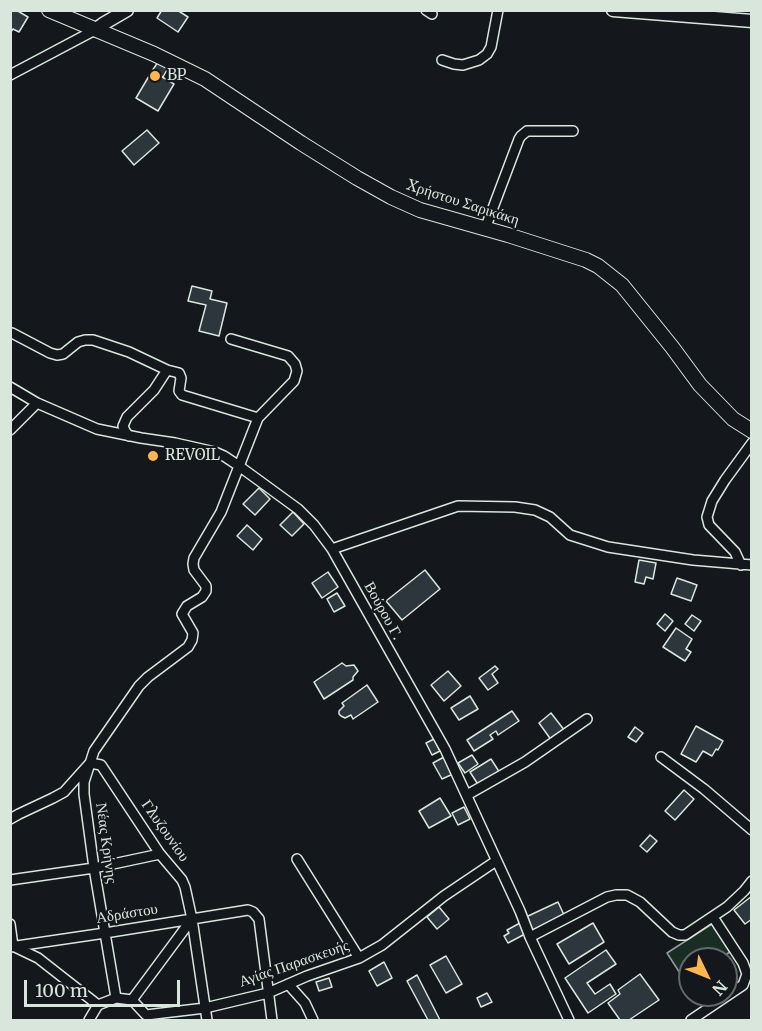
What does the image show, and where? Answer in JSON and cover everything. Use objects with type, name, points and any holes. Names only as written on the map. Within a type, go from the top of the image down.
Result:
[{"type":"main road","name":"Χρήστου Σαρικάκη","points":[[49,10],[154,54],[206,79],[357,178],[420,210],[586,260],[598,266],[622,285],[700,385],[733,419],[752,431]]},
{"type":"street","points":[[10,75],[95,30],[127,10]]},
{"type":"street","points":[[442,60],[463,65],[480,60],[487,54],[491,47],[498,10]]},
{"type":"street","points":[[613,10],[752,21]]},
{"type":"street","points":[[485,229],[521,136],[527,131],[573,131]]},
{"type":"street","points":[[12,333],[57,355],[63,354],[78,342],[93,340],[129,352],[181,375],[179,391],[182,395],[258,418]]},
{"type":"street","points":[[10,819],[64,792],[90,764],[94,751],[139,686],[188,647],[192,640],[193,633],[182,614],[187,606],[202,597],[206,591],[206,586],[195,570],[194,558],[221,512],[258,418],[294,381],[297,371],[295,364],[288,356],[231,339]]},
{"type":"street","points":[[129,436],[123,426],[126,417],[148,396],[167,370]]},
{"type":"street","name":"Βούρου Γ.","points":[[10,387],[37,403],[86,425],[108,432],[175,442],[224,456],[298,510],[314,525],[332,549],[445,749],[569,1020]]},
{"type":"street","points":[[10,430],[37,403]]},
{"type":"street","points":[[746,565],[709,525],[707,517],[712,501],[752,443]]},
{"type":"street","points":[[332,549],[458,506],[515,507],[535,510],[550,517],[570,535],[608,547],[693,560],[746,565]]},
{"type":"street","points":[[467,795],[525,762],[587,719]]},
{"type":"street","points":[[662,757],[752,830]]},
{"type":"street","name":"Γλυζουνίου","points":[[90,764],[101,765],[160,854],[185,886],[207,1020]]},
{"type":"street","name":"Νέας Κρήνης","points":[[90,764],[84,782],[84,794],[116,998]]},
{"type":"street","points":[[10,880],[94,868],[160,854]]},
{"type":"street","points":[[297,859],[359,958]]},
{"type":"street","name":"Αγίας Παρασκευής","points":[[132,1000],[145,1018],[205,1008],[268,993],[359,958],[382,945],[444,896],[496,861]]},
{"type":"street","points":[[530,937],[616,895],[627,895],[640,902],[672,932],[685,935],[736,899],[752,881]]},
{"type":"street","name":"Αδράστου","points":[[12,947],[248,910],[259,919],[268,993]]},
{"type":"street","points":[[691,1020],[734,993],[743,985],[747,974],[743,963],[713,917]]},
{"type":"street","points":[[89,1020],[99,1005],[116,998],[132,1000],[192,919]]},
{"type":"street","points":[[10,924],[12,947],[38,958],[99,1005]]},
{"type":"street","points":[[288,984],[305,1003],[313,1020]]},
{"type":"street","points":[[268,993],[272,1020]]},
{"type":"green space","points":[[712,924],[727,947],[678,947],[678,970],[667,953]]},
{"type":"building","points":[[16,10],[28,17],[19,32],[13,29],[10,33],[10,11]]},
{"type":"building","points":[[162,10],[177,10],[188,17],[178,32],[157,18]]},
{"type":"building","points":[[158,62],[168,68],[163,77],[152,71]]},
{"type":"building","points":[[152,71],[174,84],[158,111],[136,98]]},
{"type":"building","points":[[147,130],[159,143],[134,165],[122,151]]},
{"type":"building","points":[[192,286],[212,291],[210,299],[227,303],[219,336],[199,331],[206,305],[188,301]]},
{"type":"building","points":[[259,488],[270,499],[255,515],[243,504]]},
{"type":"building","points":[[293,512],[304,524],[292,536],[280,525]]},
{"type":"building","points":[[247,525],[262,539],[253,550],[237,536]]},
{"type":"building","points":[[639,560],[656,563],[653,579],[646,577],[644,584],[635,582]]},
{"type":"building","points":[[425,570],[440,589],[402,620],[386,601]]},
{"type":"building","points":[[328,572],[338,587],[322,598],[312,583]]},
{"type":"building","points":[[677,578],[697,585],[691,601],[671,594]]},
{"type":"building","points":[[337,593],[345,606],[334,612],[327,599]]},
{"type":"building","points":[[665,614],[673,621],[665,631],[657,624]]},
{"type":"building","points":[[692,615],[701,621],[694,631],[685,624]]},
{"type":"building","points":[[676,628],[692,639],[686,649],[691,652],[685,661],[663,647]]},
{"type":"building","points":[[342,663],[346,666],[354,665],[358,671],[353,680],[324,699],[314,682]]},
{"type":"building","points":[[495,666],[498,669],[492,674],[498,683],[488,690],[479,678]]},
{"type":"building","points":[[448,671],[461,686],[444,701],[431,685]]},
{"type":"building","points":[[367,685],[378,702],[353,719],[351,715],[345,718],[341,716],[339,711],[344,706],[342,703]]},
{"type":"building","points":[[470,696],[478,709],[459,720],[451,708]]},
{"type":"building","points":[[512,711],[519,721],[498,735],[496,731],[490,735],[493,739],[474,751],[467,740]]},
{"type":"building","points":[[551,713],[565,731],[552,741],[539,723]]},
{"type":"building","points":[[696,726],[723,741],[712,756],[703,751],[696,762],[681,754]]},
{"type":"building","points":[[635,727],[643,733],[636,742],[628,737]]},
{"type":"building","points":[[434,739],[440,751],[432,755],[426,743]]},
{"type":"building","points":[[472,755],[478,764],[465,773],[458,763]]},
{"type":"building","points":[[444,757],[453,774],[442,779],[433,763]]},
{"type":"building","points":[[491,759],[500,773],[479,786],[470,772]]},
{"type":"building","points":[[684,790],[694,799],[675,820],[665,811]]},
{"type":"building","points":[[440,798],[451,816],[429,828],[419,811]]},
{"type":"building","points":[[464,807],[470,819],[458,825],[452,813]]},
{"type":"building","points":[[650,835],[657,841],[647,852],[640,846]]},
{"type":"building","points":[[752,896],[752,919],[745,924],[734,910]]},
{"type":"building","points":[[558,902],[565,917],[533,931],[526,917]]},
{"type":"building","points":[[439,907],[449,919],[437,929],[427,917]]},
{"type":"building","points":[[520,923],[525,934],[508,943],[504,936],[509,933],[507,930]]},
{"type":"building","points":[[593,923],[604,942],[569,964],[557,944]]},
{"type":"building","points":[[606,950],[616,964],[587,983],[595,994],[610,984],[616,994],[588,1013],[565,978]]},
{"type":"building","points":[[446,956],[462,984],[446,993],[430,965]]},
{"type":"building","points":[[384,962],[392,978],[377,986],[369,971]]},
{"type":"building","points":[[640,974],[659,1000],[629,1020],[620,1020],[608,1003],[620,994],[618,990]]},
{"type":"building","points":[[417,975],[440,1020],[428,1020],[407,981]]},
{"type":"building","points":[[329,978],[332,987],[319,991],[316,982]]},
{"type":"building","points":[[487,993],[492,1002],[481,1007],[477,998]]},
{"type":"place","name":"BP","points":[[155,76]]},
{"type":"place","name":"REVOIL","points":[[153,456]]}]
